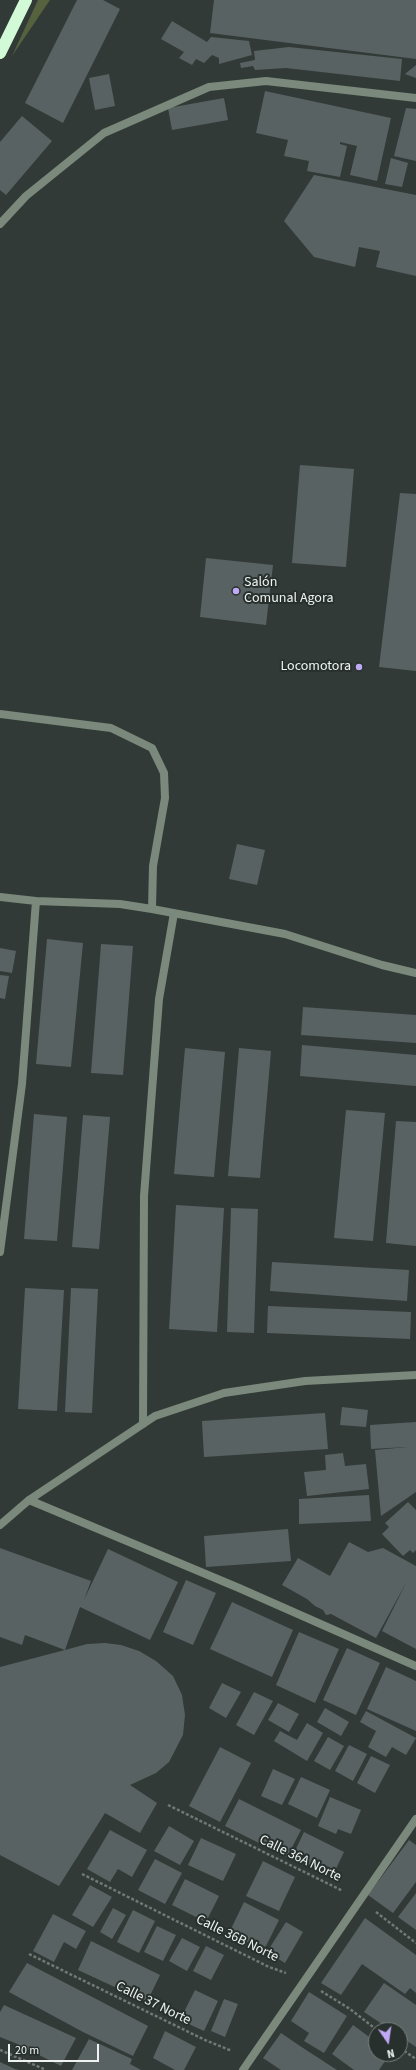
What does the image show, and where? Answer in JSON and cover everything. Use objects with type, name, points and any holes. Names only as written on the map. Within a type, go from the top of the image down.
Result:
[{"type":"highway","points":[[0,53],[26,0]]},
{"type":"street","points":[[0,224],[26,196],[104,133],[209,87],[266,81],[416,98]]},
{"type":"street","points":[[0,714],[111,728],[152,748],[164,773],[165,798],[153,866],[152,909]]},
{"type":"street","points":[[0,897],[36,901],[85,902],[152,909],[174,913],[285,934],[382,965],[416,973]]},
{"type":"street","points":[[0,1252],[22,1084],[36,901]]},
{"type":"street","points":[[143,1424],[144,1196],[158,999],[174,913]]},
{"type":"street","points":[[0,1524],[29,1500],[155,1416],[224,1393],[305,1381],[416,1375]]},
{"type":"street","points":[[29,1500],[239,1588],[416,1666]]},
{"type":"street","points":[[242,2070],[416,1819]]},
{"type":"path","name":"Calle 36A Norte","points":[[168,1805],[360,1900],[416,1943]]},
{"type":"path","name":"Calle 36B Norte","points":[[82,1874],[269,1967],[305,1981],[350,2009],[368,2023]]},
{"type":"path","name":"Calle 37 Norte","points":[[29,1954],[205,2040],[251,2058]]},
{"type":"path","points":[[0,2050],[46,2070]]},
{"type":"green space","points":[[38,0],[50,0],[12,56]]},
{"type":"building","points":[[77,0],[103,0],[120,9],[63,123],[25,103]]},
{"type":"building","points":[[214,0],[416,0],[416,59],[210,33]]},
{"type":"building","points":[[172,21],[207,42],[211,37],[249,41],[252,55],[219,64],[219,58],[212,55],[204,63],[196,59],[192,65],[179,58],[184,52],[161,39]]},
{"type":"building","points":[[289,47],[402,59],[400,81],[286,68],[255,70],[253,66],[241,68],[240,63],[255,60],[254,51]]},
{"type":"building","points":[[416,65],[416,78],[405,74]]},
{"type":"building","points":[[109,74],[115,106],[95,110],[89,78]]},
{"type":"building","points":[[265,91],[391,118],[377,181],[350,175],[357,146],[340,142],[340,144],[347,146],[340,177],[307,171],[309,161],[284,156],[288,140],[256,133]]},
{"type":"building","points":[[224,98],[228,120],[172,130],[168,108]]},
{"type":"building","points":[[406,108],[416,109],[416,161],[394,156]]},
{"type":"building","points":[[22,116],[52,141],[6,195],[0,190],[0,142]]},
{"type":"building","points":[[391,158],[408,163],[402,187],[385,184]]},
{"type":"building","points":[[314,175],[416,195],[416,276],[376,267],[380,251],[359,247],[355,267],[314,257],[284,221]]},
{"type":"building","points":[[300,465],[354,469],[346,567],[292,563]]},
{"type":"building","points":[[400,493],[416,494],[416,671],[379,667]]},
{"type":"building","name":"Salón Comunal Agora","points":[[206,558],[273,565],[266,625],[200,617]]},
{"type":"building","points":[[237,844],[265,850],[257,885],[229,879]]},
{"type":"building","points":[[47,939],[83,943],[71,1067],[36,1064]]},
{"type":"building","points":[[101,944],[133,946],[123,1075],[91,1073]]},
{"type":"building","points":[[0,948],[16,951],[12,973],[0,971]]},
{"type":"building","points":[[0,975],[9,976],[5,999],[0,998]]},
{"type":"building","points":[[303,1007],[416,1015],[416,1043],[301,1035]]},
{"type":"building","points":[[302,1045],[416,1055],[416,1086],[300,1076]]},
{"type":"building","points":[[185,1048],[225,1052],[214,1177],[174,1174]]},
{"type":"building","points":[[239,1048],[271,1051],[260,1178],[228,1176]]},
{"type":"building","points":[[346,1110],[385,1113],[373,1241],[334,1238]]},
{"type":"building","points":[[34,1114],[67,1117],[57,1241],[24,1239]]},
{"type":"building","points":[[83,1115],[110,1117],[99,1249],[72,1247]]},
{"type":"building","points":[[396,1121],[416,1122],[416,1246],[386,1243]]},
{"type":"building","points":[[176,1205],[224,1208],[217,1332],[169,1329]]},
{"type":"building","points":[[231,1208],[258,1209],[254,1333],[227,1332]]},
{"type":"building","points":[[272,1262],[409,1270],[407,1301],[270,1291]]},
{"type":"building","points":[[25,1288],[64,1290],[57,1411],[18,1409]]},
{"type":"building","points":[[71,1288],[98,1289],[92,1413],[65,1412]]},
{"type":"building","points":[[268,1306],[411,1312],[410,1339],[267,1333]]},
{"type":"building","points":[[342,1407],[368,1410],[366,1427],[340,1425]]},
{"type":"building","points":[[325,1413],[328,1449],[204,1457],[202,1421]]},
{"type":"building","points":[[416,1422],[416,1492],[381,1516],[375,1450],[407,1447],[371,1449],[370,1425]]},
{"type":"building","points":[[343,1453],[345,1466],[366,1464],[369,1489],[307,1496],[304,1472],[326,1470],[325,1455]]},
{"type":"building","points":[[369,1495],[371,1521],[299,1524],[299,1499]]},
{"type":"building","points":[[408,1502],[416,1510],[416,1550],[413,1553],[410,1550],[403,1556],[382,1534],[389,1527],[385,1523]]},
{"type":"building","points":[[288,1529],[291,1561],[206,1567],[204,1536]]},
{"type":"building","points":[[349,1542],[368,1552],[383,1548],[416,1566],[416,1649],[382,1631],[407,1581],[376,1638],[331,1614],[326,1615],[323,1610],[315,1606],[307,1599],[282,1585],[298,1558],[330,1576]]},
{"type":"building","points":[[0,1548],[91,1581],[84,1600],[108,1549],[178,1582],[150,1640],[80,1607],[65,1650],[25,1635],[22,1645],[0,1637]]},
{"type":"building","points":[[186,1580],[216,1593],[193,1645],[163,1632]]},
{"type":"building","points":[[232,1602],[293,1630],[272,1677],[210,1649]]},
{"type":"building","points":[[299,1632],[339,1649],[315,1703],[276,1685]]},
{"type":"building","points":[[105,1643],[121,1645],[139,1651],[156,1661],[173,1676],[182,1695],[185,1715],[183,1735],[169,1762],[156,1773],[130,1785],[157,1803],[140,1833],[105,1813],[59,1886],[0,1855],[0,1667],[87,1644]]},
{"type":"building","points":[[347,1648],[380,1663],[356,1715],[323,1700]]},
{"type":"building","points":[[386,1667],[416,1681],[416,1731],[367,1709]]},
{"type":"building","points":[[222,1683],[241,1692],[226,1718],[209,1708]]},
{"type":"building","points":[[254,1692],[273,1701],[254,1735],[236,1725]]},
{"type":"building","points":[[278,1703],[299,1714],[289,1732],[268,1720]]},
{"type":"building","points":[[325,1708],[349,1722],[341,1736],[317,1722]]},
{"type":"building","points":[[366,1711],[416,1738],[406,1755],[392,1747],[386,1757],[368,1747],[376,1731],[360,1722]]},
{"type":"building","points":[[307,1723],[323,1733],[307,1761],[274,1741],[280,1731],[297,1740]]},
{"type":"building","points":[[328,1737],[344,1746],[330,1770],[314,1761]]},
{"type":"building","points":[[349,1745],[367,1754],[353,1781],[335,1771]]},
{"type":"building","points":[[220,1747],[251,1763],[220,1822],[189,1806]]},
{"type":"building","points":[[371,1756],[390,1765],[375,1793],[357,1783]]},
{"type":"building","points":[[273,1769],[295,1779],[282,1805],[261,1796]]},
{"type":"building","points":[[301,1777],[330,1790],[317,1818],[288,1804]]},
{"type":"building","points":[[330,1797],[361,1810],[351,1834],[338,1829],[336,1834],[318,1826]]},
{"type":"building","points":[[239,1799],[301,1830],[287,1857],[225,1826]]},
{"type":"building","points":[[169,1826],[194,1841],[180,1865],[154,1851]]},
{"type":"building","points":[[110,1830],[147,1850],[132,1877],[118,1869],[110,1882],[87,1869]]},
{"type":"building","points":[[304,1832],[344,1852],[332,1877],[292,1857]]},
{"type":"building","points":[[201,1838],[236,1854],[223,1881],[188,1865]]},
{"type":"building","points":[[409,1840],[416,1845],[416,1882],[393,1913],[368,1895]]},
{"type":"building","points":[[155,1859],[182,1873],[165,1904],[138,1890]]},
{"type":"building","points":[[263,1861],[295,1877],[279,1911],[246,1896]]},
{"type":"building","points":[[185,1879],[219,1896],[206,1922],[172,1905]]},
{"type":"building","points":[[90,1885],[112,1897],[93,1927],[72,1915]]},
{"type":"building","points":[[416,1893],[416,1930],[398,1917]]},
{"type":"building","points":[[244,1902],[279,1920],[264,1950],[229,1933]]},
{"type":"building","points":[[113,1908],[126,1915],[112,1939],[100,1932]]},
{"type":"building","points":[[133,1910],[155,1921],[139,1953],[117,1942]]},
{"type":"building","points":[[53,1914],[86,1931],[76,1949],[64,1942],[54,1962],[33,1951]]},
{"type":"building","points":[[365,1918],[416,1955],[416,1993],[410,1988],[405,1994],[362,1964],[341,1995],[321,1983]]},
{"type":"building","points":[[286,1922],[303,1932],[285,1963],[267,1952]]},
{"type":"building","points":[[157,1926],[176,1935],[163,1961],[144,1952]]},
{"type":"building","points":[[182,1938],[200,1947],[187,1971],[169,1961]]},
{"type":"building","points":[[91,1941],[160,1975],[147,2002],[78,1970]]},
{"type":"building","points":[[206,1946],[224,1955],[211,1980],[193,1971]]},
{"type":"building","points":[[27,1963],[148,2026],[133,2056],[83,2032],[9,1992]]},
{"type":"building","points":[[384,1983],[416,2005],[416,2047],[408,2042],[408,2022],[379,2022],[364,2012]]},
{"type":"building","points":[[195,1990],[218,2001],[204,2031],[180,2020]]},
{"type":"building","points":[[309,1992],[347,2016],[324,2053],[304,2041],[309,2033],[291,2021]]},
{"type":"building","points":[[224,1999],[238,2004],[225,2037],[211,2031]]},
{"type":"building","points":[[4,2005],[76,2038],[61,2066],[0,2037],[0,2012]]},
{"type":"building","points":[[353,2025],[368,2036],[368,2062],[384,2062],[379,2070],[354,2070],[332,2054]]},
{"type":"building","points":[[165,2031],[196,2047],[184,2070],[175,2070],[153,2058]]},
{"type":"building","points":[[281,2033],[337,2070],[281,2070],[263,2058]]},
{"type":"building","points":[[89,2039],[132,2059],[130,2064],[141,2070],[72,2070]]},
{"type":"building","points":[[0,2062],[15,2069],[19,2070],[0,2070]]},
{"type":"place","name":"Salón Comunal Agora","points":[[236,591]]},
{"type":"place","name":"Locomotora","points":[[359,667]]}]
